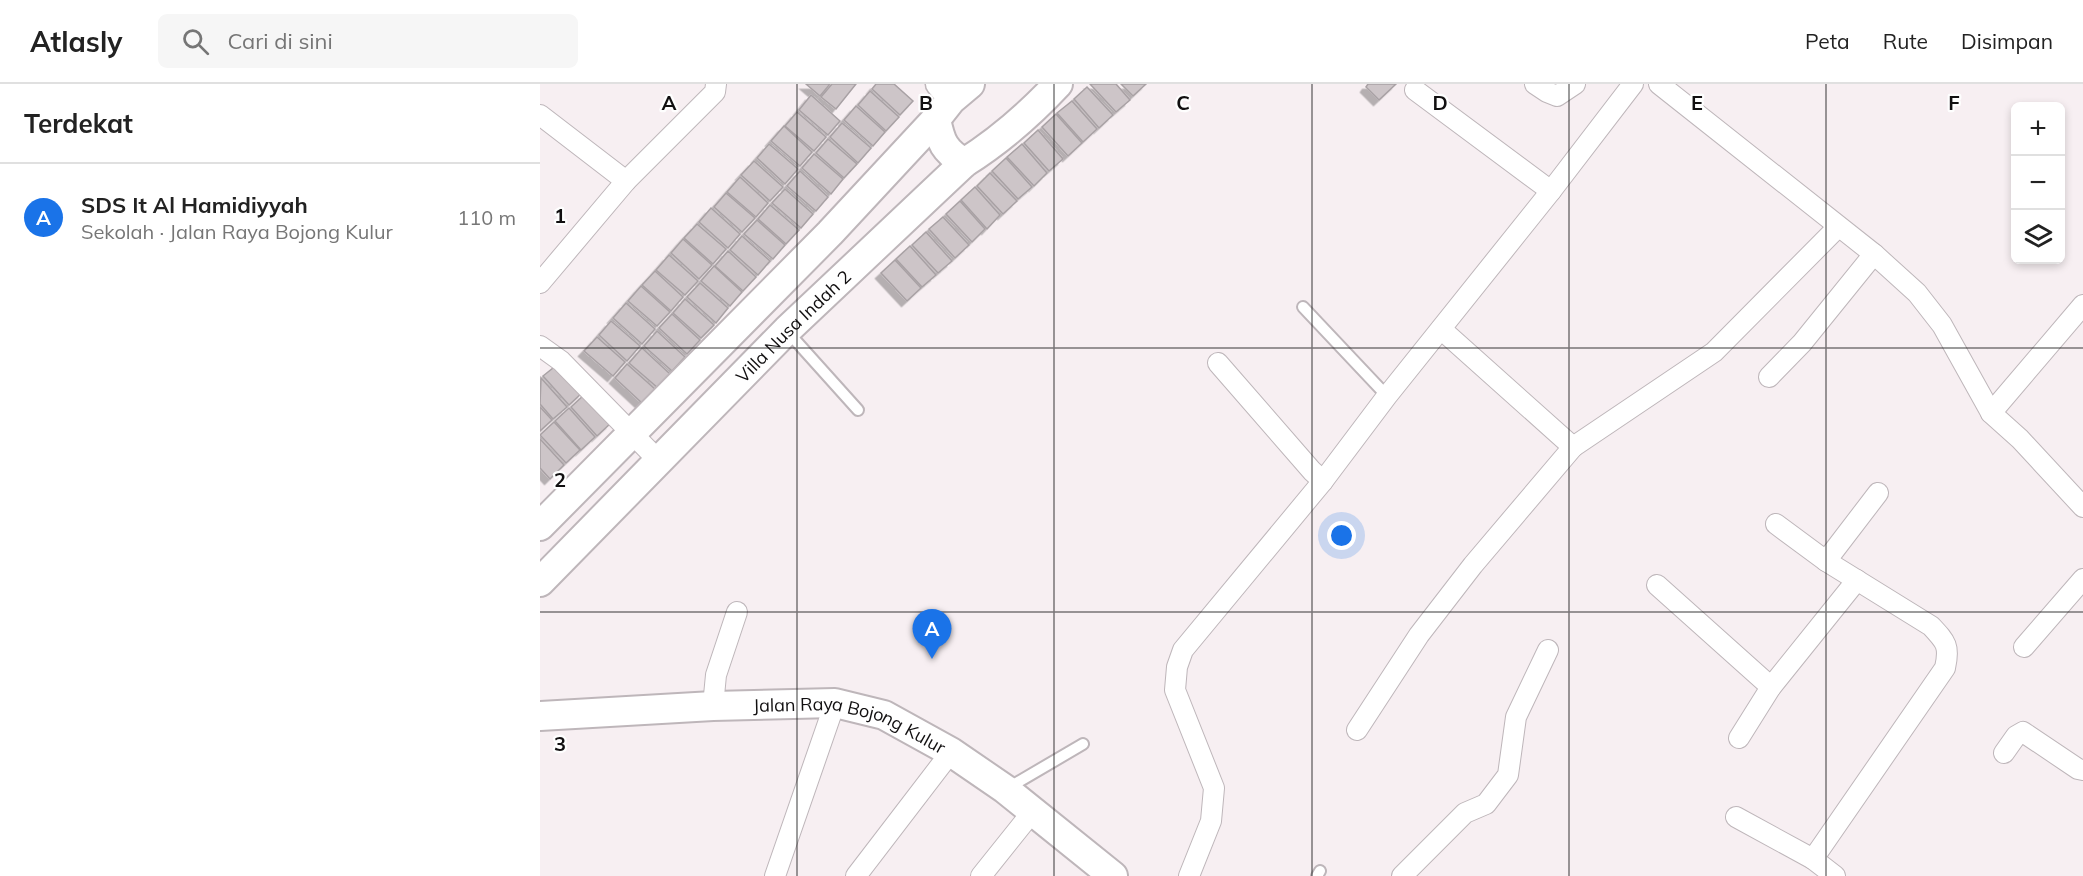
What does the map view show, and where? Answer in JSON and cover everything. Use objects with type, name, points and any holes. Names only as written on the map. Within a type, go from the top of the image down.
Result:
[{"type":"main road","name":"Villa Nusa Indah 2","points":[[540,582],[787,330],[964,163],[1016,126],[1058,84]]},
{"type":"main road","name":"Villa Nusa Indah 2","points":[[540,526],[830,233],[949,97]]},
{"type":"main road","points":[[949,97],[942,143],[949,153],[964,163]]},
{"type":"main road","points":[[589,477],[615,505]]},
{"type":"main road","name":"Jalan Raya Bojong Kulur","points":[[540,716],[713,706],[835,703],[884,715],[951,752],[1005,789],[1113,876]]},
{"type":"street","points":[[540,282],[627,181],[715,92],[716,84]]},
{"type":"street","points":[[1535,84],[1557,96],[1575,84]]},
{"type":"street","points":[[1189,876],[1211,821],[1214,788],[1175,690],[1177,667],[1183,650],[1323,481],[1387,396],[1551,191],[1633,84]]},
{"type":"street","points":[[1659,84],[1874,255],[1917,293],[1942,325],[1991,413],[2020,439],[2083,507]]},
{"type":"street","points":[[1415,90],[1551,191]]},
{"type":"street","points":[[540,115],[627,181]]},
{"type":"street","points":[[1357,730],[1419,635],[1473,565],[1573,447],[1714,352],[1838,227]]},
{"type":"street","points":[[1769,377],[1802,342],[1874,255]]},
{"type":"street","points":[[1991,413],[2083,305]]},
{"type":"street","points":[[1441,329],[1573,447]]},
{"type":"street","points":[[540,346],[561,361],[658,460]]},
{"type":"street","points":[[1218,363],[1323,481]]},
{"type":"street","points":[[1826,561],[1878,493]]},
{"type":"street","points":[[1776,524],[1826,561],[1931,627],[1945,640],[1949,652],[1945,668],[1813,859]]},
{"type":"street","points":[[2025,647],[2083,579]]},
{"type":"street","points":[[1739,738],[1771,687],[1857,580]]},
{"type":"street","points":[[1657,585],[1771,687]]},
{"type":"street","points":[[713,706],[716,675],[737,612]]},
{"type":"street","points":[[1402,876],[1465,813],[1486,804],[1508,775],[1516,717],[1548,650]]},
{"type":"street","points":[[775,876],[835,703]]},
{"type":"street","points":[[2004,753],[2016,736],[2023,732],[2078,769],[2083,770]]},
{"type":"street","points":[[856,876],[951,752]]},
{"type":"street","points":[[981,876],[1033,811]]},
{"type":"street","points":[[1736,817],[1813,859],[1835,876]]},
{"type":"lane","points":[[1303,307],[1387,396]]},
{"type":"lane","points":[[787,330],[858,410]]},
{"type":"lane","points":[[1005,789],[1083,744]]},
{"type":"building","points":[[806,84],[830,84],[820,96]]},
{"type":"building","points":[[832,84],[856,84],[836,109],[821,97]]},
{"type":"building","points":[[876,84],[894,84],[913,101],[900,115],[872,89]]},
{"type":"building","points":[[1090,84],[1116,84],[1130,100],[1116,112]]},
{"type":"building","points":[[1121,84],[1146,84],[1133,96]]},
{"type":"building","points":[[1368,84],[1396,84],[1379,100],[1366,87]]},
{"type":"building","points":[[1087,87],[1113,115],[1099,128],[1074,99]]},
{"type":"building","points":[[870,91],[899,117],[886,131],[858,105]]},
{"type":"building","points":[[811,95],[840,121],[828,135],[799,110]]},
{"type":"building","points":[[1072,101],[1097,129],[1083,142],[1057,113]]},
{"type":"building","points":[[856,106],[885,132],[873,146],[844,120]]},
{"type":"building","points":[[797,112],[826,137],[814,151],[785,126]]},
{"type":"building","points":[[1056,114],[1082,143],[1068,156],[1042,127]]},
{"type":"building","points":[[842,123],[871,148],[858,163],[830,137]]},
{"type":"building","points":[[784,126],[812,152],[800,166],[771,141]]},
{"type":"building","points":[[1038,130],[1063,159],[1049,171],[1024,143]]},
{"type":"building","points":[[828,139],[857,164],[844,178],[816,153]]},
{"type":"building","points":[[769,144],[798,169],[785,184],[757,158]]},
{"type":"building","points":[[1022,144],[1047,173],[1034,186],[1007,157]]},
{"type":"building","points":[[814,154],[843,179],[831,194],[802,168]]},
{"type":"building","points":[[1006,158],[1032,187],[1018,199],[992,171]]},
{"type":"building","points":[[754,161],[783,187],[770,201],[741,175]]},
{"type":"building","points":[[800,171],[828,197],[816,211],[787,186]]},
{"type":"building","points":[[990,173],[1017,201],[1003,214],[977,186]]},
{"type":"building","points":[[740,177],[768,203],[756,217],[727,192]]},
{"type":"building","points":[[975,187],[1000,215],[987,229],[961,200]]},
{"type":"building","points":[[785,189],[813,214],[801,228],[772,203]]},
{"type":"building","points":[[726,193],[755,218],[742,232],[714,207]]},
{"type":"building","points":[[960,201],[985,229],[972,242],[946,214]]},
{"type":"building","points":[[770,205],[799,230],[786,244],[758,219]]},
{"type":"building","points":[[711,208],[740,234],[728,248],[699,222]]},
{"type":"building","points":[[943,217],[969,245],[955,258],[929,229]]},
{"type":"building","points":[[757,220],[785,245],[773,259],[744,234]]},
{"type":"building","points":[[697,224],[726,249],[713,264],[684,238]]},
{"type":"building","points":[[926,232],[952,261],[938,273],[912,245]]},
{"type":"building","points":[[742,236],[770,261],[758,275],[730,250]]},
{"type":"building","points":[[683,239],[712,265],[699,279],[671,253]]},
{"type":"building","points":[[910,246],[936,275],[922,287],[896,259]]},
{"type":"building","points":[[728,251],[756,277],[743,291],[715,266]]},
{"type":"building","points":[[669,255],[698,281],[685,295],[656,270]]},
{"type":"building","points":[[895,260],[921,288],[907,301],[881,273]]},
{"type":"building","points":[[714,266],[742,292],[730,306],[701,281]]},
{"type":"building","points":[[655,271],[683,297],[671,311],[642,285]]},
{"type":"building","points":[[700,283],[728,308],[716,323],[687,297]]},
{"type":"building","points":[[641,286],[670,312],[657,326],[628,301]]},
{"type":"building","points":[[685,299],[714,325],[701,338],[673,313]]},
{"type":"building","points":[[626,303],[655,329],[642,344],[613,318]]},
{"type":"building","points":[[672,314],[700,340],[687,354],[659,328]]},
{"type":"building","points":[[611,321],[640,346],[627,361],[599,335]]},
{"type":"building","points":[[657,331],[685,357],[672,371],[644,346]]},
{"type":"building","points":[[597,337],[625,362],[613,376],[584,351]]},
{"type":"building","points":[[642,348],[670,374],[658,388],[629,363]]},
{"type":"building","points":[[558,364],[583,392],[569,405],[543,376]]},
{"type":"building","points":[[627,364],[656,390],[643,404],[615,378]]},
{"type":"building","points":[[541,378],[567,407],[553,419],[540,404]]},
{"type":"building","points":[[585,394],[611,423],[597,436],[571,407]]},
{"type":"building","points":[[540,407],[552,420],[540,431]]},
{"type":"building","points":[[569,408],[595,437],[581,450],[555,421]]},
{"type":"building","points":[[554,422],[580,450],[566,463],[540,435]]},
{"type":"building","points":[[540,439],[564,465],[550,479],[540,468]]},
{"type":"place","name":"SDS It Al Hamidiyyah","points":[[932,659]]}]
